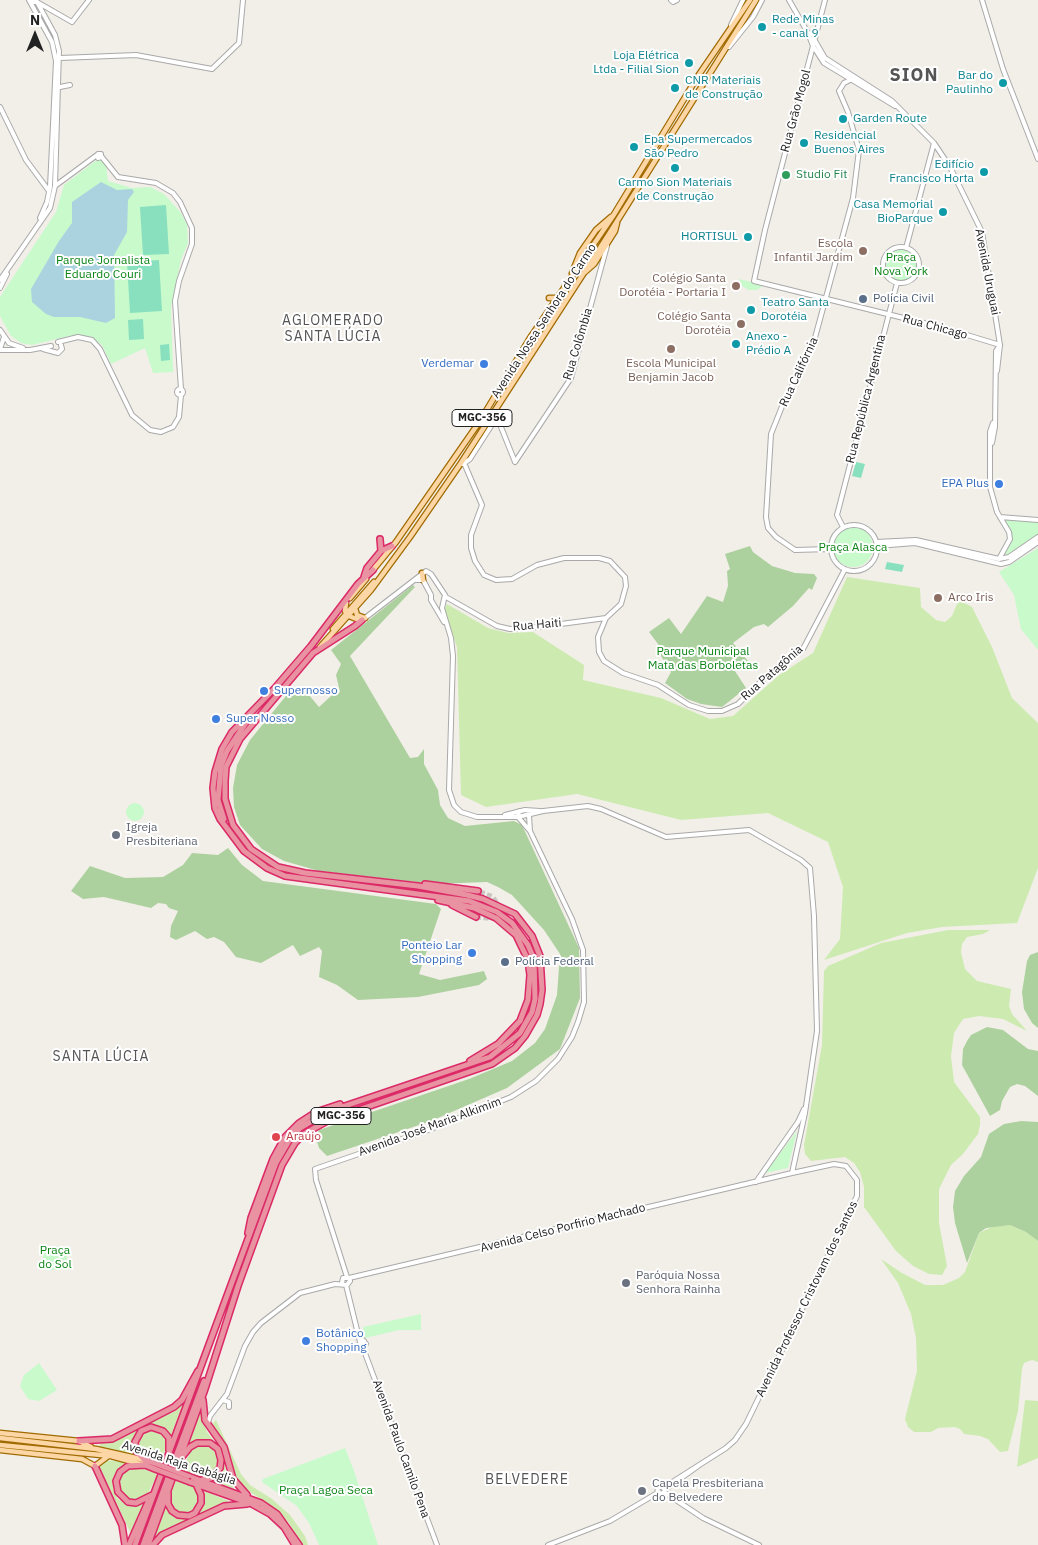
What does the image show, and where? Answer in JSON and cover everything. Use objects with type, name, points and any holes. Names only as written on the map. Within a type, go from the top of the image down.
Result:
[{"type":"highway","points":[[380,539],[381,551]]},
{"type":"highway","points":[[364,576],[369,564],[381,551],[392,546]]},
{"type":"highway","name":"MGC-356","points":[[219,1318],[245,1247],[254,1209],[272,1159],[285,1136],[299,1123],[316,1112],[490,1057],[520,1033],[532,1012],[535,999],[534,959],[523,935],[512,922],[497,912],[469,901],[286,876],[254,860],[220,819],[213,801],[215,772],[222,749],[232,732],[253,712],[311,646],[364,576],[373,570]]},
{"type":"highway","points":[[313,653],[356,626],[363,619]]},
{"type":"highway","name":"MGC-356","points":[[143,1545],[282,1165],[300,1138],[314,1127],[329,1120],[492,1064],[520,1042],[537,1016],[542,990],[540,956],[532,936],[515,914],[483,898],[403,884],[326,876],[278,867],[260,857],[245,843],[229,815],[224,781],[232,754],[240,739],[313,653]]},
{"type":"highway","points":[[403,884],[453,886],[478,891]]},
{"type":"highway","points":[[420,895],[487,913],[507,926],[523,946],[528,960],[530,975],[528,1000],[525,1011],[515,1029],[498,1044],[456,1069]]},
{"type":"highway","points":[[447,902],[476,917]]},
{"type":"highway","points":[[129,1545],[152,1495],[219,1318]]},
{"type":"highway","points":[[135,1545],[219,1318]]},
{"type":"highway","name":"MGC-356","points":[[148,1545],[204,1392],[212,1360]]},
{"type":"highway","points":[[79,1441],[112,1439],[174,1407],[182,1400],[198,1371]]},
{"type":"highway","points":[[204,1392],[203,1414],[208,1425],[224,1447],[233,1479],[252,1501]]},
{"type":"highway","points":[[152,1495],[140,1502],[132,1503],[122,1498],[116,1488],[118,1475],[123,1469],[131,1465],[145,1463],[136,1451],[135,1442],[138,1434],[147,1427],[159,1428],[166,1434],[169,1450]]},
{"type":"highway","points":[[177,1464],[190,1447],[202,1442],[213,1445],[221,1457],[220,1468],[211,1478],[201,1480]]},
{"type":"highway","name":"Avenida Raja Gabáglia","points":[[145,1463],[201,1480],[252,1501],[277,1514],[299,1545]]},
{"type":"highway","points":[[95,1466],[122,1525],[125,1545]]},
{"type":"highway","name":"Avenida Raja Gabáglia","points":[[156,1466],[193,1483],[252,1501],[284,1527],[294,1545]]},
{"type":"highway","points":[[168,1487],[168,1504],[172,1511],[178,1515],[189,1516],[195,1513],[201,1503],[201,1495],[193,1483]]},
{"type":"highway","points":[[153,1545],[162,1535],[224,1506],[252,1501]]},
{"type":"main road","name":"Avenida Nossa Senhora do Carmo","points":[[311,646],[392,546],[480,421],[527,343],[613,216],[682,101],[750,0]]},
{"type":"main road","name":"Avenida Nossa Senhora do Carmo","points":[[313,653],[348,614],[356,608],[410,538],[492,415],[582,274],[591,264],[756,0]]},
{"type":"main road","points":[[567,284],[580,253],[596,230],[613,216]]},
{"type":"main road","points":[[580,253],[583,261],[591,264],[616,231],[620,216]]},
{"type":"main road","points":[[596,230],[603,230],[609,234],[608,241]]},
{"type":"main road","points":[[549,298],[558,298]]},
{"type":"main road","points":[[422,573],[423,580]]},
{"type":"main road","points":[[363,583],[370,588]]},
{"type":"main road","name":"MGC-356","points":[[348,614],[370,588]]},
{"type":"main road","points":[[346,603],[348,614],[363,619]]},
{"type":"main road","points":[[356,608],[357,614],[363,619]]},
{"type":"main road","points":[[1,1434],[79,1441],[95,1452]]},
{"type":"main road","name":"Avenida Raja Gabáglia","points":[[1,1434],[32,1442],[95,1452],[145,1463]]},
{"type":"main road","points":[[0,1445],[95,1452]]},
{"type":"main road","points":[[0,1450],[82,1458],[95,1466],[103,1458],[111,1456]]},
{"type":"main road","points":[[66,1456],[95,1452]]},
{"type":"main road","name":"Avenida Raja Gabáglia","points":[[95,1452],[145,1463]]},
{"type":"street","points":[[53,187],[51,179],[56,78],[54,49],[30,1],[36,1],[72,22],[89,0]]},
{"type":"street","points":[[60,58],[136,55],[212,69],[239,43],[242,0]]},
{"type":"street","name":"Avenida Nossa Senhora do Carmo","points":[[727,33],[744,0]]},
{"type":"street","name":"Avenida Nossa Senhora do Carmo","points":[[724,52],[753,17],[762,0]]},
{"type":"street","name":"Avenida Uruguai","points":[[789,0],[824,63],[897,106]]},
{"type":"street","name":"Rua Grão Mogol","points":[[754,280],[765,230],[825,0]]},
{"type":"street","points":[[982,0],[1003,69],[1038,159]]},
{"type":"street","points":[[0,280],[50,208],[55,176],[60,58],[58,42],[36,1]]},
{"type":"street","points":[[809,34],[817,29]]},
{"type":"street","name":"Avenida Uruguai","points":[[809,34],[815,40],[825,58],[892,101],[934,143],[950,167],[982,232],[1000,345],[996,351],[997,371],[993,423],[990,432],[992,443],[990,486],[992,500],[1010,532],[1010,539],[997,561]]},
{"type":"street","points":[[842,70],[844,83],[850,80]]},
{"type":"street","points":[[56,78],[60,87]]},
{"type":"street","name":"Rua Califórnia","points":[[830,549],[795,550],[784,545],[768,528],[766,517],[771,434],[783,404],[813,345],[853,198],[860,150],[839,91],[844,83]]},
{"type":"street","points":[[60,87],[70,85]]},
{"type":"street","points":[[0,107],[26,160],[45,183],[51,196]]},
{"type":"street","points":[[906,248],[934,143]]},
{"type":"street","points":[[51,348],[55,342],[60,343],[82,337],[95,344],[132,415],[150,430],[161,432],[171,429],[178,420],[181,408],[175,301],[179,280],[192,244],[192,228],[178,198],[165,186],[118,176],[100,157],[90,161],[53,187]]},
{"type":"street","points":[[55,176],[66,178]]},
{"type":"street","points":[[45,183],[51,179]]},
{"type":"street","points":[[45,183],[53,187]]},
{"type":"street","name":"Rua Colômbia","points":[[495,420],[499,422],[515,462],[571,378],[608,241]]},
{"type":"street","points":[[900,247],[906,248],[917,256],[919,269],[911,280],[897,282],[886,274],[884,261],[890,251],[900,247]]},
{"type":"street","points":[[591,264],[598,267],[599,272]]},
{"type":"street","points":[[0,288],[8,270]]},
{"type":"street","name":"Rua Chicago","points":[[754,280],[1000,345]]},
{"type":"street","name":"Rua República Argentina","points":[[843,527],[837,515],[897,282]]},
{"type":"street","points":[[0,330],[12,345],[30,350]]},
{"type":"street","points":[[4,337],[0,349],[30,350],[51,348]]},
{"type":"street","points":[[51,348],[55,353],[60,352],[60,343]]},
{"type":"street","name":"Avenida Nossa Senhora do Carmo","points":[[452,474],[470,459],[495,420],[492,415]]},
{"type":"street","points":[[460,468],[466,469],[464,463]]},
{"type":"street","name":"Rua Patagônia","points":[[466,469],[482,505],[471,535],[471,548],[474,561],[484,575],[496,580],[512,579],[538,566],[564,558],[598,558],[610,561],[625,577],[626,586],[621,604],[606,618],[598,645],[604,661],[611,667],[658,685],[689,705],[708,711],[722,711],[738,704],[772,671],[803,649],[845,569]]},
{"type":"street","points":[[1000,517],[1038,520]]},
{"type":"street","points":[[850,525],[869,530],[876,544],[875,557],[868,566],[857,571],[845,569],[834,561],[830,549],[834,536],[843,527],[850,525]]},
{"type":"street","points":[[997,561],[1009,557],[1038,537]]},
{"type":"street","points":[[876,544],[916,540],[997,561],[1009,562],[1038,542]]},
{"type":"street","points":[[363,619],[422,573],[430,573],[440,591],[446,597],[443,604],[452,656],[448,783],[454,805],[469,816],[518,817],[529,816],[543,811]]},
{"type":"street","points":[[413,581],[423,580],[446,624]]},
{"type":"street","points":[[431,595],[434,592],[440,591]]},
{"type":"street","name":"Rua Haiti","points":[[446,597],[497,626],[510,629],[606,618]]},
{"type":"street","points":[[434,604],[443,604]]},
{"type":"street","points":[[501,817],[524,810],[543,811],[581,806],[594,807],[666,837],[745,830],[761,836],[806,864],[812,875],[817,1031],[806,1104],[792,1173]]},
{"type":"street","points":[[524,810],[529,816]]},
{"type":"street","points":[[518,817],[519,811]]},
{"type":"street","name":"Avenida José Maria Alkimim","points":[[529,816],[530,831]]},
{"type":"street","name":"Avenida José Maria Alkimim","points":[[346,1281],[316,1180],[315,1169],[431,1129],[511,1097],[536,1081],[558,1059],[572,1037],[584,1002],[583,953],[572,919],[530,831],[518,817]]},
{"type":"street","points":[[756,1182],[798,1122],[806,1104]]},
{"type":"street","name":"Avenida Professor Cristovam dos Santos","points":[[664,1490],[726,1448],[741,1433],[857,1196],[857,1180],[846,1166],[834,1164],[792,1173]]},
{"type":"street","name":"Avenida Celso Porfirio Machado","points":[[208,1425],[210,1416],[223,1400],[245,1346],[253,1332],[261,1322],[300,1293],[370,1274],[792,1173]]},
{"type":"street","name":"Avenida Paulo Camilo Pena","points":[[346,1281],[362,1340],[360,1345],[364,1347],[437,1545]]},
{"type":"street","points":[[223,1400],[229,1402],[229,1407]]},
{"type":"street","points":[[203,1414],[210,1416]]},
{"type":"street","points":[[548,1545],[610,1521],[664,1490],[703,1518],[759,1545]]},
{"type":"street","points":[[744,1538],[752,1545]]},
{"type":"green space","name":"Parque Jornalista Eduardo Couri","points":[[99,158],[106,165],[108,181],[132,188],[150,187],[164,194],[181,213],[187,225],[188,243],[181,260],[171,307],[173,372],[153,373],[145,348],[111,364],[102,345],[92,338],[83,335],[69,336],[32,345],[21,343],[11,336],[0,316],[0,297],[56,212],[64,185]]},
{"type":"green space","points":[[166,205],[169,254],[143,255],[140,207]]},
{"type":"green space","name":"Praça Nova York","points":[[902,249],[908,250],[913,254],[917,259],[917,271],[913,276],[908,280],[902,281],[896,280],[891,276],[887,271],[886,265],[887,259],[891,254],[896,250]]},
{"type":"green space","points":[[159,260],[162,311],[130,313],[127,262]]},
{"type":"green space","points":[[739,279],[764,285],[757,290],[749,290],[742,286]]},
{"type":"green space","points":[[143,319],[144,339],[129,340],[128,320]]},
{"type":"green space","points":[[169,344],[170,360],[161,361],[160,345]]},
{"type":"green space","points":[[856,462],[865,464],[861,478],[852,476]]},
{"type":"green space","points":[[1005,519],[1038,521],[1038,534],[1005,556],[1012,536]]},
{"type":"green space","name":"Praça Alasca","points":[[857,527],[864,530],[870,536],[873,547],[872,555],[864,564],[857,567],[849,567],[842,564],[834,555],[833,543],[836,536],[845,528]]},
{"type":"green space","name":"Parque Municipal Mata das Borboletas","points":[[750,546],[753,552],[772,566],[795,573],[814,574],[817,578],[812,590],[809,588],[793,606],[768,627],[764,624],[754,627],[733,643],[748,661],[735,671],[746,688],[722,707],[701,704],[687,699],[665,683],[671,672],[661,656],[661,648],[649,632],[669,618],[681,634],[707,596],[723,602],[728,586],[727,571],[730,569],[725,554]]},
{"type":"green space","points":[[1038,548],[1038,650],[1021,629],[1014,595],[999,572]]},
{"type":"green space","points":[[887,562],[904,565],[902,572],[885,569]]},
{"type":"green space","points":[[847,577],[920,588],[921,607],[936,620],[945,622],[952,616],[957,604],[961,601],[972,607],[992,647],[1012,698],[1038,723],[1038,868],[1017,923],[942,927],[907,933],[824,960],[840,939],[843,887],[828,842],[768,813],[681,820],[577,794],[486,807],[461,795],[457,647],[444,610],[447,604],[488,628],[508,633],[533,632],[584,665],[583,680],[661,698],[710,719],[733,716],[779,675],[813,653]]},
{"type":"green space","points":[[413,585],[415,587],[350,656],[410,758],[418,757],[424,749],[424,764],[438,790],[440,805],[448,818],[465,826],[514,821],[522,825],[579,948],[580,998],[560,1049],[507,1088],[431,1121],[327,1156],[319,1148],[316,1138],[319,1130],[469,1079],[512,1061],[535,1043],[545,1029],[557,995],[560,954],[544,930],[512,895],[498,887],[487,882],[434,884],[319,871],[284,861],[262,849],[240,825],[234,807],[233,788],[237,765],[250,740],[290,691],[309,695],[319,707],[331,696],[340,692],[336,675],[341,664],[331,650]]},
{"type":"green space","points":[[131,803],[139,803],[144,808],[142,819],[131,821],[126,816],[126,808]]},
{"type":"green space","points":[[228,848],[242,865],[263,881],[436,904],[441,909],[419,974],[440,980],[484,971],[487,979],[479,985],[418,997],[358,1000],[337,985],[319,977],[322,951],[319,947],[300,956],[293,945],[261,963],[236,957],[224,942],[214,937],[207,939],[195,931],[176,940],[170,937],[171,926],[178,911],[169,908],[166,904],[158,903],[151,908],[104,897],[83,899],[71,891],[90,866],[125,878],[163,877],[183,865],[192,853],[218,855]]},
{"type":"green space","points":[[948,930],[990,930],[983,934],[967,937],[962,944],[961,952],[965,969],[977,981],[1011,989],[1009,1006],[1012,1014],[1027,1031],[1003,1019],[979,1016],[963,1019],[954,1033],[951,1056],[954,1082],[980,1117],[980,1125],[978,1134],[963,1154],[951,1165],[939,1189],[939,1223],[947,1266],[942,1275],[929,1274],[913,1266],[896,1251],[864,1207],[864,1187],[860,1172],[854,1163],[845,1157],[811,1161],[805,1154],[804,1145],[822,1045],[824,971],[828,966],[881,943]]},
{"type":"green space","points":[[1038,952],[1038,1028],[1032,1023],[1024,1009],[1022,992],[1027,961],[1030,955]]},
{"type":"green space","points":[[987,1027],[1003,1030],[1028,1049],[1038,1051],[1038,1096],[1025,1086],[1017,1084],[1010,1087],[1002,1101],[1000,1110],[990,1116],[962,1065],[963,1049],[967,1041],[971,1035]]},
{"type":"green space","points":[[1021,1121],[1038,1122],[1038,1241],[1026,1232],[1010,1225],[986,1228],[979,1233],[967,1263],[955,1223],[953,1207],[955,1191],[964,1176],[981,1157],[989,1134],[1004,1124]]},
{"type":"green space","points":[[797,1131],[788,1168],[765,1173]]},
{"type":"green space","points":[[1010,1225],[1026,1232],[1038,1241],[1038,1362],[1032,1360],[1024,1363],[1018,1411],[1008,1451],[1000,1452],[988,1439],[964,1434],[960,1429],[954,1427],[938,1428],[931,1432],[914,1432],[908,1427],[905,1419],[917,1371],[916,1338],[911,1314],[898,1283],[881,1259],[925,1285],[943,1285],[959,1278],[965,1272],[979,1233],[994,1226]]},
{"type":"green space","name":"Praça do Sol","points":[[50,1246],[60,1246],[67,1253],[67,1263],[60,1270],[50,1270],[43,1263],[43,1253]]},
{"type":"green space","points":[[421,1314],[421,1330],[399,1330],[365,1338],[363,1327]]},
{"type":"green space","points":[[39,1363],[57,1390],[39,1401],[28,1399],[20,1386],[24,1375]]},
{"type":"green space","points":[[1025,1400],[1038,1401],[1038,1458],[1017,1467]]},
{"type":"green space","points":[[183,1404],[171,1435],[164,1428],[153,1424],[137,1432],[132,1441],[135,1455],[99,1447],[100,1444],[116,1439],[175,1411]]},
{"type":"green space","points":[[200,1412],[207,1432],[222,1452],[227,1476],[234,1489],[210,1480],[217,1476],[223,1465],[221,1452],[212,1442],[200,1439],[189,1443]]},
{"type":"green space","points":[[216,1420],[241,1474],[250,1485],[272,1499],[290,1515],[305,1536],[308,1545],[301,1545],[289,1523],[275,1509],[240,1485],[234,1477],[228,1452],[212,1424]]},
{"type":"green space","points":[[148,1429],[159,1431],[166,1441],[166,1448],[161,1462],[144,1456],[139,1450],[139,1438]]},
{"type":"green space","points":[[201,1445],[210,1447],[216,1453],[218,1461],[214,1471],[202,1477],[181,1470],[191,1451]]},
{"type":"green space","name":"Praça Lagoa Seca","points":[[345,1448],[378,1545],[319,1545],[309,1523],[297,1506],[262,1482],[263,1479]]},
{"type":"green space","points":[[105,1460],[127,1462],[115,1474],[113,1489],[118,1499],[126,1504],[136,1506],[143,1504],[131,1534],[99,1466]]},
{"type":"green space","points":[[137,1467],[156,1473],[156,1477],[148,1494],[135,1501],[128,1499],[120,1491],[119,1481],[123,1472]]},
{"type":"green space","points":[[176,1481],[193,1487],[197,1491],[198,1503],[190,1512],[181,1513],[173,1507],[170,1495]]},
{"type":"green space","points":[[204,1491],[229,1501],[155,1536],[166,1507],[175,1518],[192,1517],[203,1507]]},
{"type":"water","points":[[101,182],[117,190],[132,189],[134,192],[128,200],[127,232],[114,255],[115,318],[106,323],[80,317],[54,317],[46,314],[32,302],[31,289],[59,241],[72,223],[72,202]]},
{"type":"tunnel","points":[[476,917],[487,918],[492,914],[496,902],[493,897],[478,891]]},
{"type":"place","name":"Rede Minas - canal 9","points":[[762,27]]},
{"type":"place","name":"Loja Elétrica Ltda - Filial Sion","points":[[689,63]]},
{"type":"place","name":"Bar do Paulinho","points":[[1003,83]]},
{"type":"place","name":"CNR Materiais de Construção","points":[[675,88]]},
{"type":"place","name":"Garden Route","points":[[843,119]]},
{"type":"place","name":"Residencial Buenos Aires","points":[[804,143]]},
{"type":"place","name":"Epa Supermercados São Pedro","points":[[634,147]]},
{"type":"place","name":"Carmo Sion Materiais de Construção","points":[[675,168]]},
{"type":"place","name":"Edifício Francisco Horta","points":[[984,172]]},
{"type":"place","name":"Studio Fit","points":[[786,175]]},
{"type":"place","name":"Casa Memorial BioParque","points":[[943,212]]},
{"type":"place","name":"HORTISUL","points":[[748,237]]},
{"type":"place","name":"Escola Infantil Jardim","points":[[863,251]]},
{"type":"place","name":"Colégio Santa Dorotéia - Portaria I","points":[[736,286]]},
{"type":"place","name":"Polícia Civil","points":[[863,299]]},
{"type":"place","name":"Teatro Santa Dorotéia","points":[[751,310]]},
{"type":"place","name":"Colégio Santa Dorotéia","points":[[741,324]]},
{"type":"place","name":"Anexo - Prédio A","points":[[736,344]]},
{"type":"place","name":"Escola Municipal Benjamin Jacob","points":[[671,349]]},
{"type":"place","name":"Verdemar","points":[[484,364]]},
{"type":"place","name":"EPA Plus","points":[[999,484]]},
{"type":"place","name":"Arco Iris","points":[[938,598]]},
{"type":"place","name":"Supernosso","points":[[264,691]]},
{"type":"place","name":"Super Nosso","points":[[216,719]]},
{"type":"place","name":"Igreja Presbiteriana","points":[[116,835]]},
{"type":"place","name":"Ponteio Lar Shopping","points":[[472,953]]},
{"type":"place","name":"Polícia Federal","points":[[505,962]]},
{"type":"place","name":"Araújo","points":[[276,1137]]},
{"type":"place","name":"Paróquia Nossa Senhora Rainha","points":[[626,1283]]},
{"type":"place","name":"Botânico Shopping","points":[[306,1341]]},
{"type":"place","name":"Capela Presbiteriana do Belvedere","points":[[642,1491]]},
{"type":"district","name":"SION","points":[[914,76]]},
{"type":"district","name":"AGLOMERADO SANTA LÚCIA","points":[[333,330]]},
{"type":"district","name":"SANTA LÚCIA","points":[[101,1057]]},
{"type":"district","name":"BELVEDERE","points":[[527,1480]]}]
